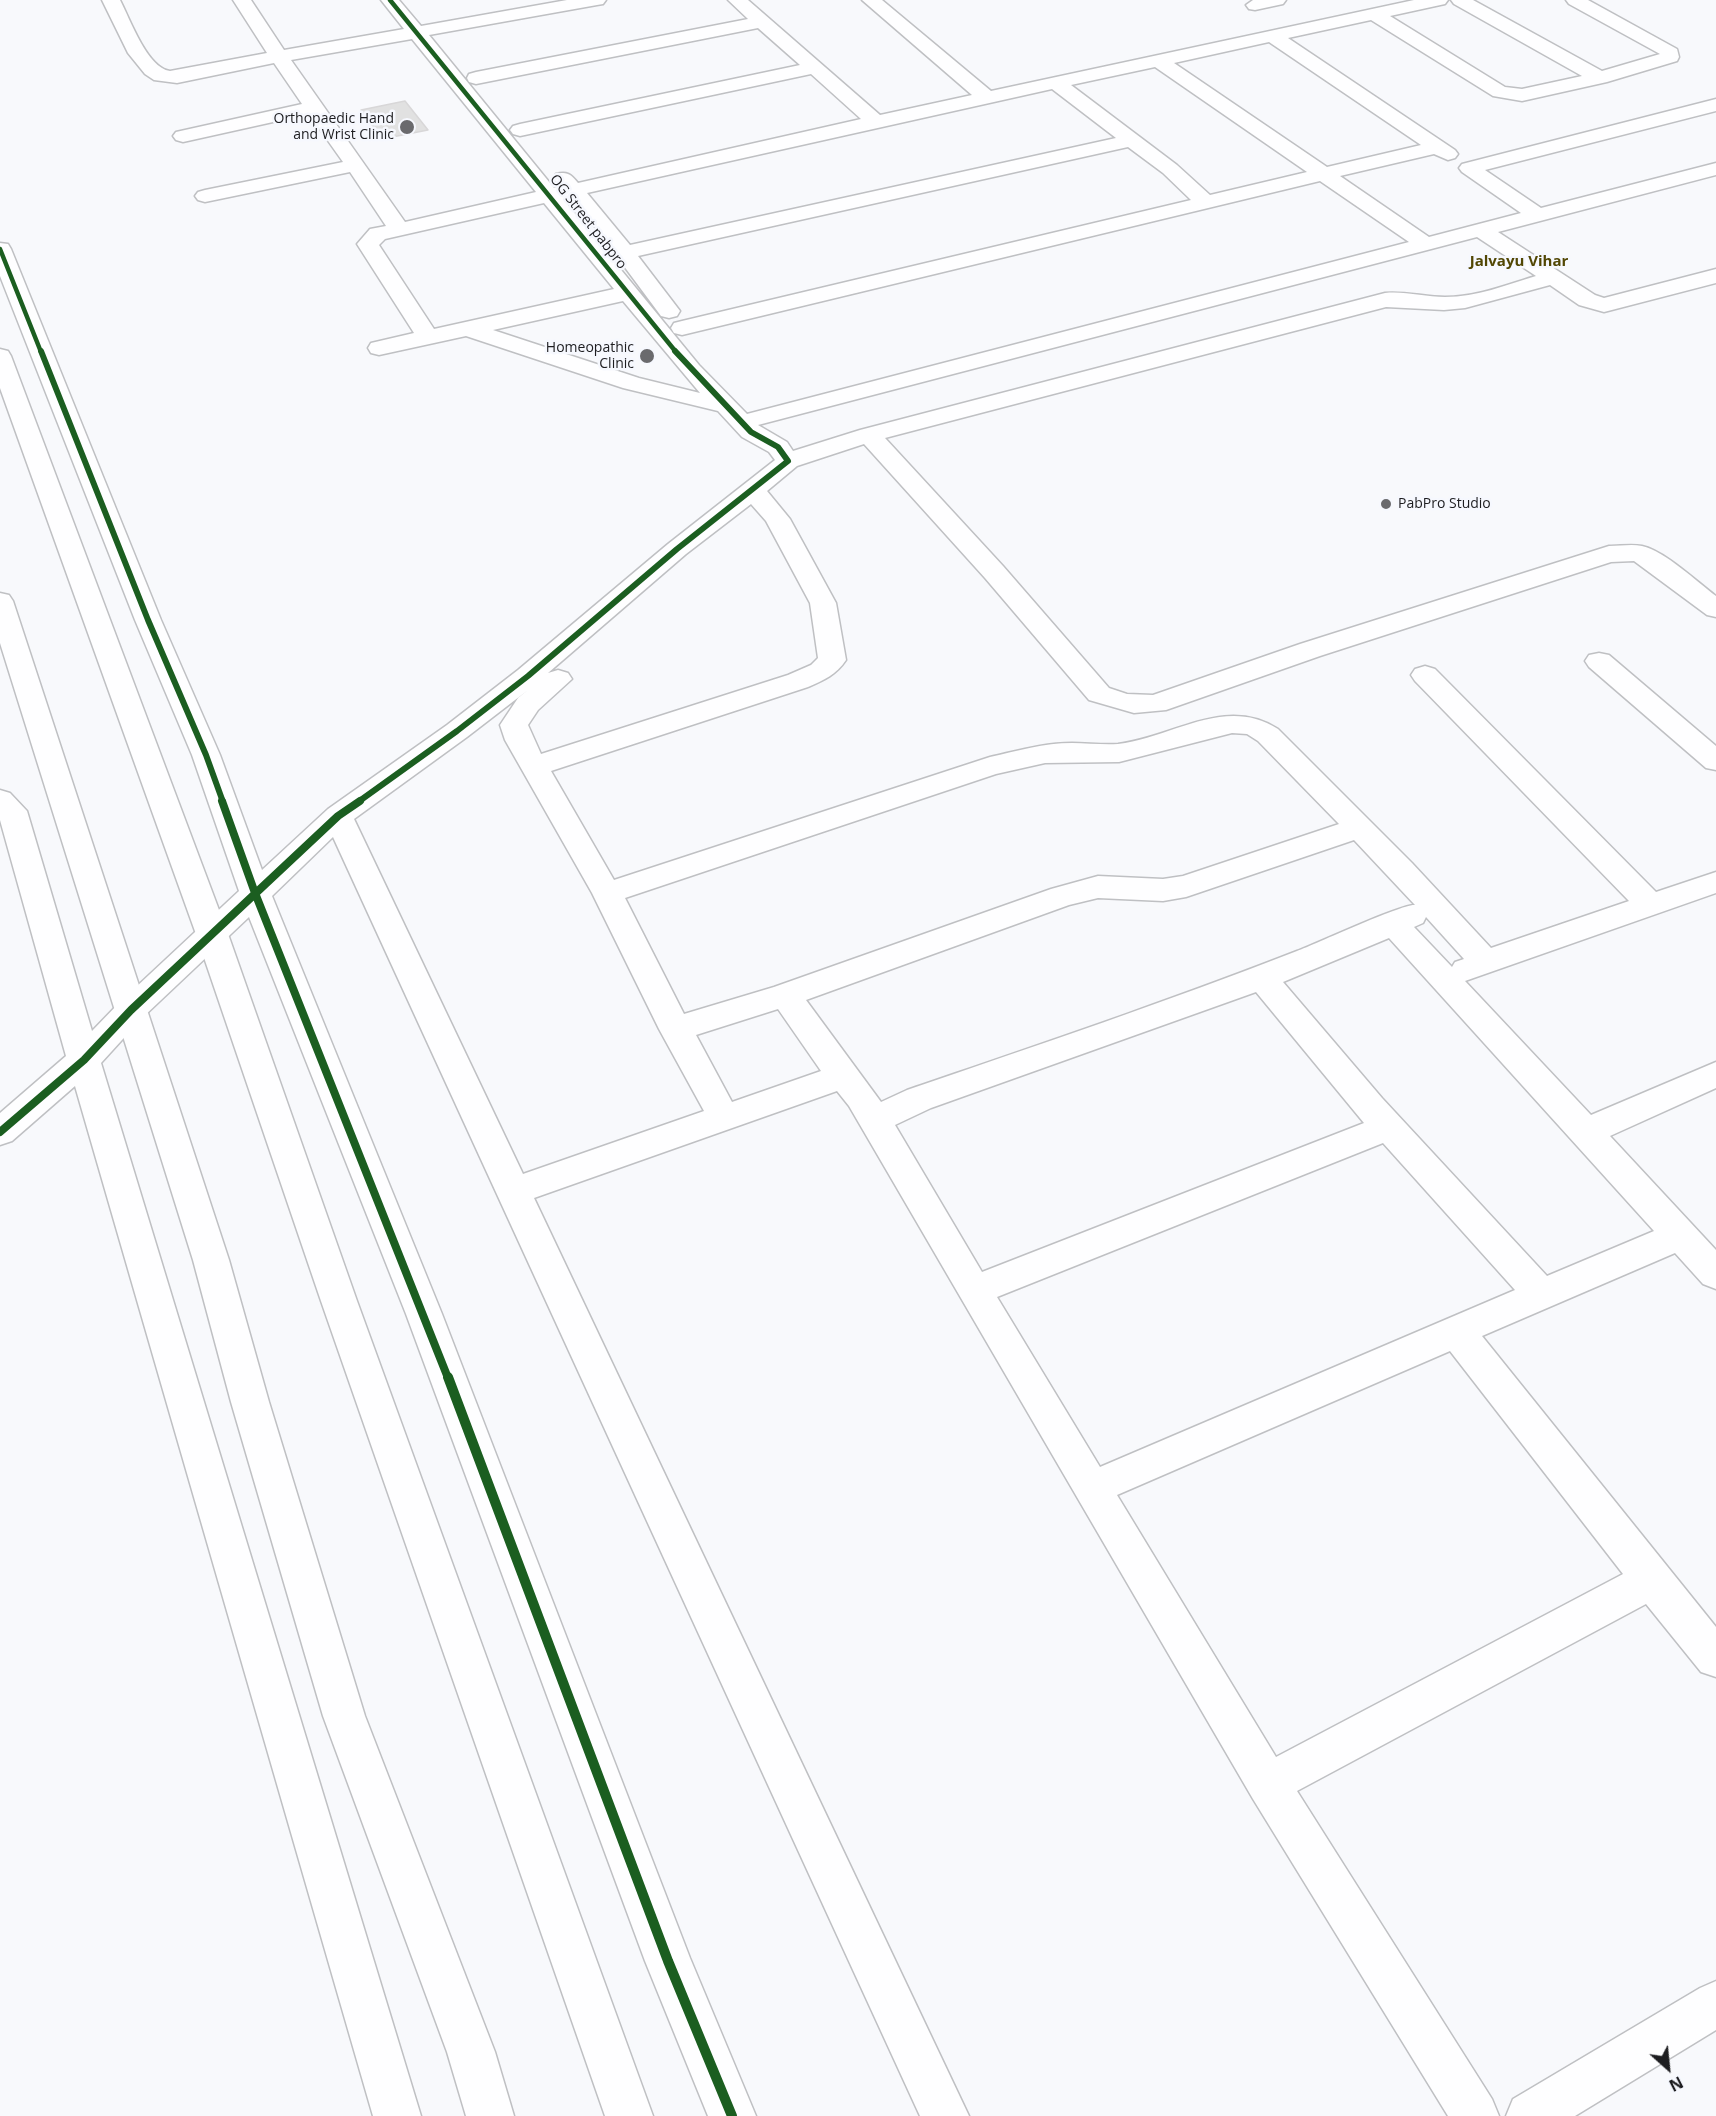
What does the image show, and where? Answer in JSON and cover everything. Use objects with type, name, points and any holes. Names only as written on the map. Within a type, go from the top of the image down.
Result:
[{"type":"street","points":[[111,0],[135,47],[152,71],[159,75],[177,77],[597,0]]},
{"type":"street","points":[[242,0],[278,57],[399,229]]},
{"type":"street","name":"OG Street pabpro","points":[[390,0],[691,370],[761,430]]},
{"type":"street","name":"OG Street pabpro","points":[[413,0],[476,78],[626,252],[697,345]]},
{"type":"street","points":[[736,0],[876,122]]},
{"type":"street","points":[[871,0],[987,98]]},
{"type":"street","points":[[1254,5],[1277,0]]},
{"type":"street","points":[[428,337],[368,244],[378,234],[876,122],[1439,0]]},
{"type":"street","points":[[1460,0],[1600,78]]},
{"type":"street","points":[[1374,14],[1500,92],[1522,95],[1600,78],[1670,57],[1670,52],[1575,0]]},
{"type":"street","points":[[476,78],[762,22]]},
{"type":"street","points":[[1272,36],[1537,215]]},
{"type":"street","points":[[1159,61],[1427,245]]},
{"type":"street","points":[[520,130],[814,68]]},
{"type":"street","points":[[1056,83],[1170,169],[1206,202]]},
{"type":"street","points":[[1469,168],[1716,105]]},
{"type":"street","points":[[183,136],[314,107]]},
{"type":"street","points":[[626,252],[1132,140]]},
{"type":"street","points":[[682,328],[1437,147]]},
{"type":"street","points":[[205,196],[356,165]]},
{"type":"street","points":[[761,430],[1427,245],[1475,238],[1537,215],[1709,181]]},
{"type":"street","points":[[761,430],[1475,238],[1709,181]]},
{"type":"street","points":[[1475,238],[1502,269],[1526,285]]},
{"type":"street","points":[[1475,238],[1552,278],[1587,300],[1604,306],[1716,276]]},
{"type":"street","points":[[0,249],[148,620],[206,755],[255,893],[424,1314],[668,1961],[732,2116]]},
{"type":"street","points":[[466,328],[631,383],[761,430],[869,435],[1384,300],[1405,298],[1451,304],[1474,300],[1552,278]]},
{"type":"street","points":[[379,348],[628,293]]},
{"type":"street","points":[[0,356],[212,934],[339,1301],[629,2116]]},
{"type":"street","points":[[0,1132],[84,1060],[131,1010],[338,816],[457,732],[623,597],[677,549],[753,490],[761,430],[749,398]]},
{"type":"street","points":[[869,435],[994,572],[1099,694],[1114,701],[1137,706],[1156,704],[1310,650],[1608,554],[1639,554],[1656,563],[1716,609]]},
{"type":"street","points":[[535,766],[798,681],[821,671],[832,660],[823,603],[777,519],[753,490]]},
{"type":"street","points":[[623,597],[624,615],[614,629],[528,704],[514,725],[519,740],[607,893],[675,1029],[723,1116]]},
{"type":"street","points":[[0,601],[210,1260],[344,1716],[471,2052],[490,2116]]},
{"type":"street","points":[[1599,661],[1716,761]]},
{"type":"street","points":[[1425,675],[1652,906]]},
{"type":"street","points":[[607,893],[990,766],[1045,754],[1119,753],[1213,727],[1232,724],[1254,726],[1268,735],[1360,828],[1485,962]]},
{"type":"street","points":[[0,800],[12,812],[48,930],[84,1060],[398,2116]]},
{"type":"street","points":[[338,816],[945,2116]]},
{"type":"street","points":[[675,1029],[785,995],[1062,896],[1098,887],[1163,890],[1186,886],[1360,828]]},
{"type":"street","points":[[1445,979],[1582,926],[1652,906],[1716,882]]},
{"type":"street","points":[[874,1120],[919,1099],[1261,977],[1394,924],[1433,905]]},
{"type":"street","points":[[1394,924],[1716,1274]]},
{"type":"street","points":[[1261,977],[1388,1127],[1542,1295]]},
{"type":"street","points":[[785,995],[843,1076],[861,1097],[1268,1784],[1475,2116]]},
{"type":"street","points":[[1586,1132],[1716,1074]]},
{"type":"street","points":[[514,1191],[723,1116],[843,1076]]},
{"type":"street","points":[[974,1291],[1388,1127]]},
{"type":"street","points":[[1092,1488],[1680,1235]]},
{"type":"street","points":[[1457,1332],[1652,1581],[1716,1658]]},
{"type":"street","points":[[1268,1784],[1652,1581]]},
{"type":"street","points":[[1530,2116],[1716,2004]]},
{"type":"building","points":[[405,101],[428,130],[382,139],[361,110]]},
{"type":"cycle path","points":[[0,1132],[84,1060],[131,1010],[338,816],[457,731],[528,676],[677,549],[788,461],[778,447],[751,432],[691,370],[390,0]]},
{"type":"cycle path","points":[[0,249],[148,620],[206,755],[255,893],[424,1314],[668,1961],[732,2116]]},
{"type":"place","name":"Orthopaedic Hand and Wrist Clinic","points":[[407,127]]},
{"type":"place","name":"Homeopathic Clinic","points":[[647,356]]},
{"type":"place","name":"PabPro Studio","points":[[1386,504]]},
{"type":"district","name":"Jalvayu Vihar","points":[[1519,262]]}]
